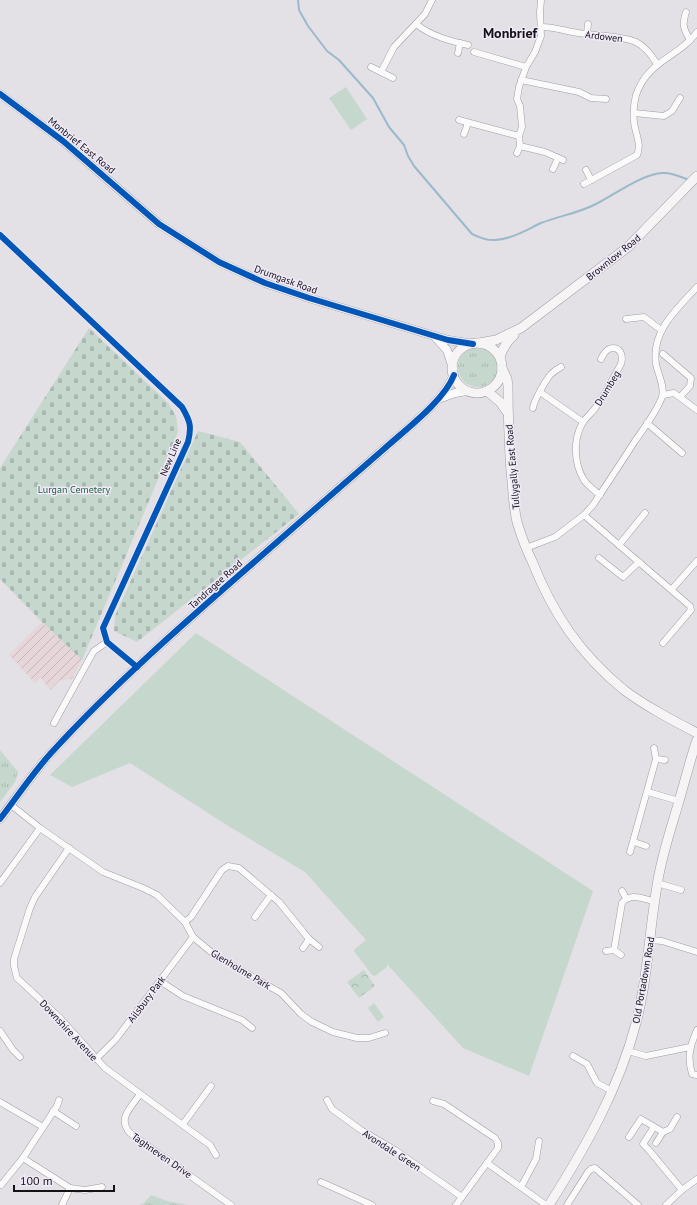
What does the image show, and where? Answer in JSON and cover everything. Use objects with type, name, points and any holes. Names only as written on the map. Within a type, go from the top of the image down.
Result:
[{"type":"main road","name":"Brownlow Road","points":[[500,357],[507,341],[521,328],[628,247],[695,178]]},
{"type":"main road","name":"Brownlow Road","points":[[476,344],[496,340],[521,328]]},
{"type":"main road","points":[[476,344],[491,347],[500,357],[502,374],[497,384],[487,391],[473,393],[467,391],[457,382],[453,372],[454,361],[457,354],[462,348],[476,344]]},
{"type":"main road","name":"Tullygally East Road","points":[[502,368],[507,379],[508,386],[508,413],[514,501],[517,522],[540,584],[556,614],[576,641],[599,667],[625,690],[655,711],[697,733]]},
{"type":"main road","name":"Tullygally East Road","points":[[487,391],[500,402],[508,413]]},
{"type":"main road","name":"Old Portadown Road","points":[[548,1205],[567,1176],[612,1091],[621,1072],[628,1051],[642,995],[654,901],[665,847],[697,740]]},
{"type":"street","points":[[381,72],[394,47],[425,14],[432,0]]},
{"type":"street","points":[[517,153],[520,146],[519,136],[522,127],[522,117],[518,99],[521,80],[526,66],[541,36],[541,0]]},
{"type":"street","points":[[686,12],[683,22],[684,30],[690,40]]},
{"type":"street","points":[[416,24],[422,29],[441,38],[468,45]]},
{"type":"street","points":[[587,34],[588,24]]},
{"type":"street","name":"Ardowen","points":[[542,27],[554,27],[635,42],[646,48],[657,64]]},
{"type":"street","points":[[584,184],[637,155],[640,148],[634,123],[634,113],[638,90],[646,77],[657,64],[696,34]]},
{"type":"street","points":[[458,53],[460,43]]},
{"type":"street","points":[[474,52],[526,66]]},
{"type":"street","points":[[371,67],[393,78]]},
{"type":"street","points":[[521,80],[579,92],[590,98],[606,99]]},
{"type":"street","name":"Monbrief East Road","points":[[0,94],[63,141],[148,215]]},
{"type":"street","points":[[634,113],[664,116],[672,111],[680,98]]},
{"type":"street","points":[[459,120],[519,136]]},
{"type":"street","points":[[464,134],[468,123]]},
{"type":"street","points":[[520,146],[545,152],[560,159],[553,169]]},
{"type":"street","points":[[586,170],[592,180]]},
{"type":"street","name":"Drumgask Road","points":[[148,215],[159,224],[218,262],[265,283],[430,335],[448,340],[476,344]]},
{"type":"street","name":"New Line","points":[[0,235],[182,407],[189,418],[191,430],[188,442],[103,628],[107,642]]},
{"type":"street","points":[[526,548],[555,537],[584,515],[600,495],[659,404],[663,395],[656,365],[655,352],[660,330],[665,322],[697,287]]},
{"type":"street","points":[[626,319],[644,317],[660,330]]},
{"type":"street","points":[[430,335],[437,339],[447,350],[453,372]]},
{"type":"street","name":"Drumbeg","points":[[600,495],[589,487],[583,479],[578,464],[576,447],[577,434],[583,422],[596,407],[623,359],[621,353],[616,349],[609,348],[604,351],[601,359]]},
{"type":"street","points":[[663,354],[691,378],[690,386],[680,397]]},
{"type":"street","points":[[533,408],[535,400],[551,374],[561,367]]},
{"type":"street","name":"Tandragee Road","points":[[0,819],[50,754],[84,718],[137,667],[440,398],[450,385],[453,372]]},
{"type":"street","name":"Tandragee Road","points":[[440,398],[467,391]]},
{"type":"street","points":[[540,392],[583,422]]},
{"type":"street","points":[[663,395],[674,393],[697,410]]},
{"type":"street","points":[[647,423],[682,453]]},
{"type":"street","points":[[619,545],[645,513]]},
{"type":"street","points":[[584,515],[690,606],[691,610],[663,644]]},
{"type":"street","points":[[599,558],[623,577],[639,562]]},
{"type":"street","points":[[672,589],[697,561]]},
{"type":"street","points":[[54,722],[59,716],[94,651],[107,642],[137,667]]},
{"type":"street","points":[[630,852],[656,759],[654,748]]},
{"type":"street","points":[[656,759],[665,760]]},
{"type":"street","points":[[648,792],[679,801]]},
{"type":"street","points":[[11,805],[40,828],[69,848]]},
{"type":"street","points":[[0,883],[40,828]]},
{"type":"street","points":[[634,842],[646,846]]},
{"type":"street","name":"Glenholme Park","points":[[69,848],[103,872],[143,888],[156,896],[185,922],[193,937],[216,956],[281,993],[301,1014],[312,1022],[333,1032],[357,1038],[369,1038],[385,1034]]},
{"type":"street","name":"Downshire Avenue","points":[[69,848],[35,897],[30,908],[14,959],[17,978],[60,1018],[96,1059],[111,1073],[210,1145],[216,1155]]},
{"type":"street","points":[[185,922],[191,917],[222,870],[228,866],[239,868],[279,902],[309,939],[319,947]]},
{"type":"street","points":[[657,884],[681,890]]},
{"type":"street","points":[[622,891],[626,898]]},
{"type":"street","points":[[255,917],[271,895]]},
{"type":"street","points":[[614,950],[622,903],[626,898],[631,896],[654,901]]},
{"type":"street","name":"Ailsbury Park","points":[[96,1059],[116,1039],[193,937]]},
{"type":"street","points":[[303,948],[309,939]]},
{"type":"street","points":[[650,940],[662,941],[697,952]]},
{"type":"street","points":[[606,951],[614,950],[621,955]]},
{"type":"street","points":[[160,981],[183,996],[242,1020],[252,1028]]},
{"type":"street","points":[[697,1030],[690,1047],[689,1064],[692,1074],[697,1075]]},
{"type":"street","points":[[0,1031],[13,1050],[20,1057]]},
{"type":"street","points":[[628,1051],[646,1056],[690,1047]]},
{"type":"street","points":[[573,1056],[587,1064],[597,1083],[612,1091]]},
{"type":"street","points":[[183,1124],[211,1086]]},
{"type":"street","name":"Taghneven Drive","points":[[140,1094],[124,1117],[124,1126],[130,1133],[231,1205]]},
{"type":"street","points":[[2,1185],[23,1158],[57,1106],[59,1100]]},
{"type":"street","name":"Avondale Green","points":[[327,1100],[332,1109],[360,1130],[395,1150],[462,1197]]},
{"type":"street","points":[[0,1102],[43,1127]]},
{"type":"street","points":[[433,1102],[444,1104],[495,1138],[498,1144],[498,1148],[456,1205]]},
{"type":"street","points":[[53,1111],[76,1126]]},
{"type":"street","points":[[656,1143],[663,1132],[670,1129],[677,1117]]},
{"type":"street","points":[[629,1137],[641,1119],[663,1132]]},
{"type":"street","points":[[654,1127],[643,1144],[682,1190]]},
{"type":"street","points":[[521,1187],[536,1159],[539,1141]]},
{"type":"street","points":[[23,1158],[70,1188],[85,1190],[102,1187]]},
{"type":"street","points":[[487,1163],[548,1205]]},
{"type":"street","points":[[567,1205],[588,1172],[595,1168],[638,1205]]},
{"type":"street","points":[[666,1205],[682,1190],[697,1179]]},
{"type":"street","points":[[321,1182],[372,1205]]},
{"type":"street","points":[[62,1205],[70,1188]]},
{"type":"shaded area","points":[[42,622],[82,660],[72,679],[60,680],[50,690],[41,678],[35,683],[9,655]]},
{"type":"green space","points":[[346,87],[367,119],[351,130],[329,98]]},
{"type":"green space","name":"Lurgan Cemetery","points":[[89,328],[168,403],[176,416],[178,432],[82,660],[0,579],[0,468]]},
{"type":"green space","points":[[474,347],[482,347],[489,350],[495,356],[498,367],[495,378],[489,384],[482,387],[474,387],[467,384],[461,378],[458,371],[458,363],[461,356],[467,350]]},
{"type":"green space","points":[[198,431],[240,442],[299,514],[137,642],[114,631],[115,616]]},
{"type":"green space","points":[[196,633],[593,891],[529,1076],[463,1048],[387,964],[387,967],[375,976],[372,975],[354,951],[366,940],[305,872],[230,827],[130,763],[72,787],[50,775]]},
{"type":"green space","points":[[0,750],[18,772],[15,782],[0,802]]},
{"type":"green space","points":[[364,970],[375,986],[359,998],[347,982]]},
{"type":"green space","points":[[374,1003],[384,1017],[378,1022],[368,1008]]},
{"type":"green space","points":[[151,1195],[167,1201],[188,1205],[139,1205],[144,1203]]},
{"type":"waterway","points":[[298,0],[299,10],[308,26],[327,51],[339,60],[373,98],[389,127],[404,145],[414,166],[472,234],[489,240],[513,236],[541,223],[589,207],[637,181],[654,174],[669,173],[689,180]]},
{"type":"cycle path","points":[[0,94],[63,141],[159,224],[219,262],[265,283],[309,298],[448,340],[473,344]]},
{"type":"cycle path","points":[[0,235],[182,407],[187,416],[190,428],[188,442],[103,628],[107,642],[137,667]]},
{"type":"cycle path","points":[[0,819],[44,761],[108,694],[199,610],[423,415],[442,395],[454,375]]},
{"type":"district","name":"Monbrief","points":[[510,33]]}]
